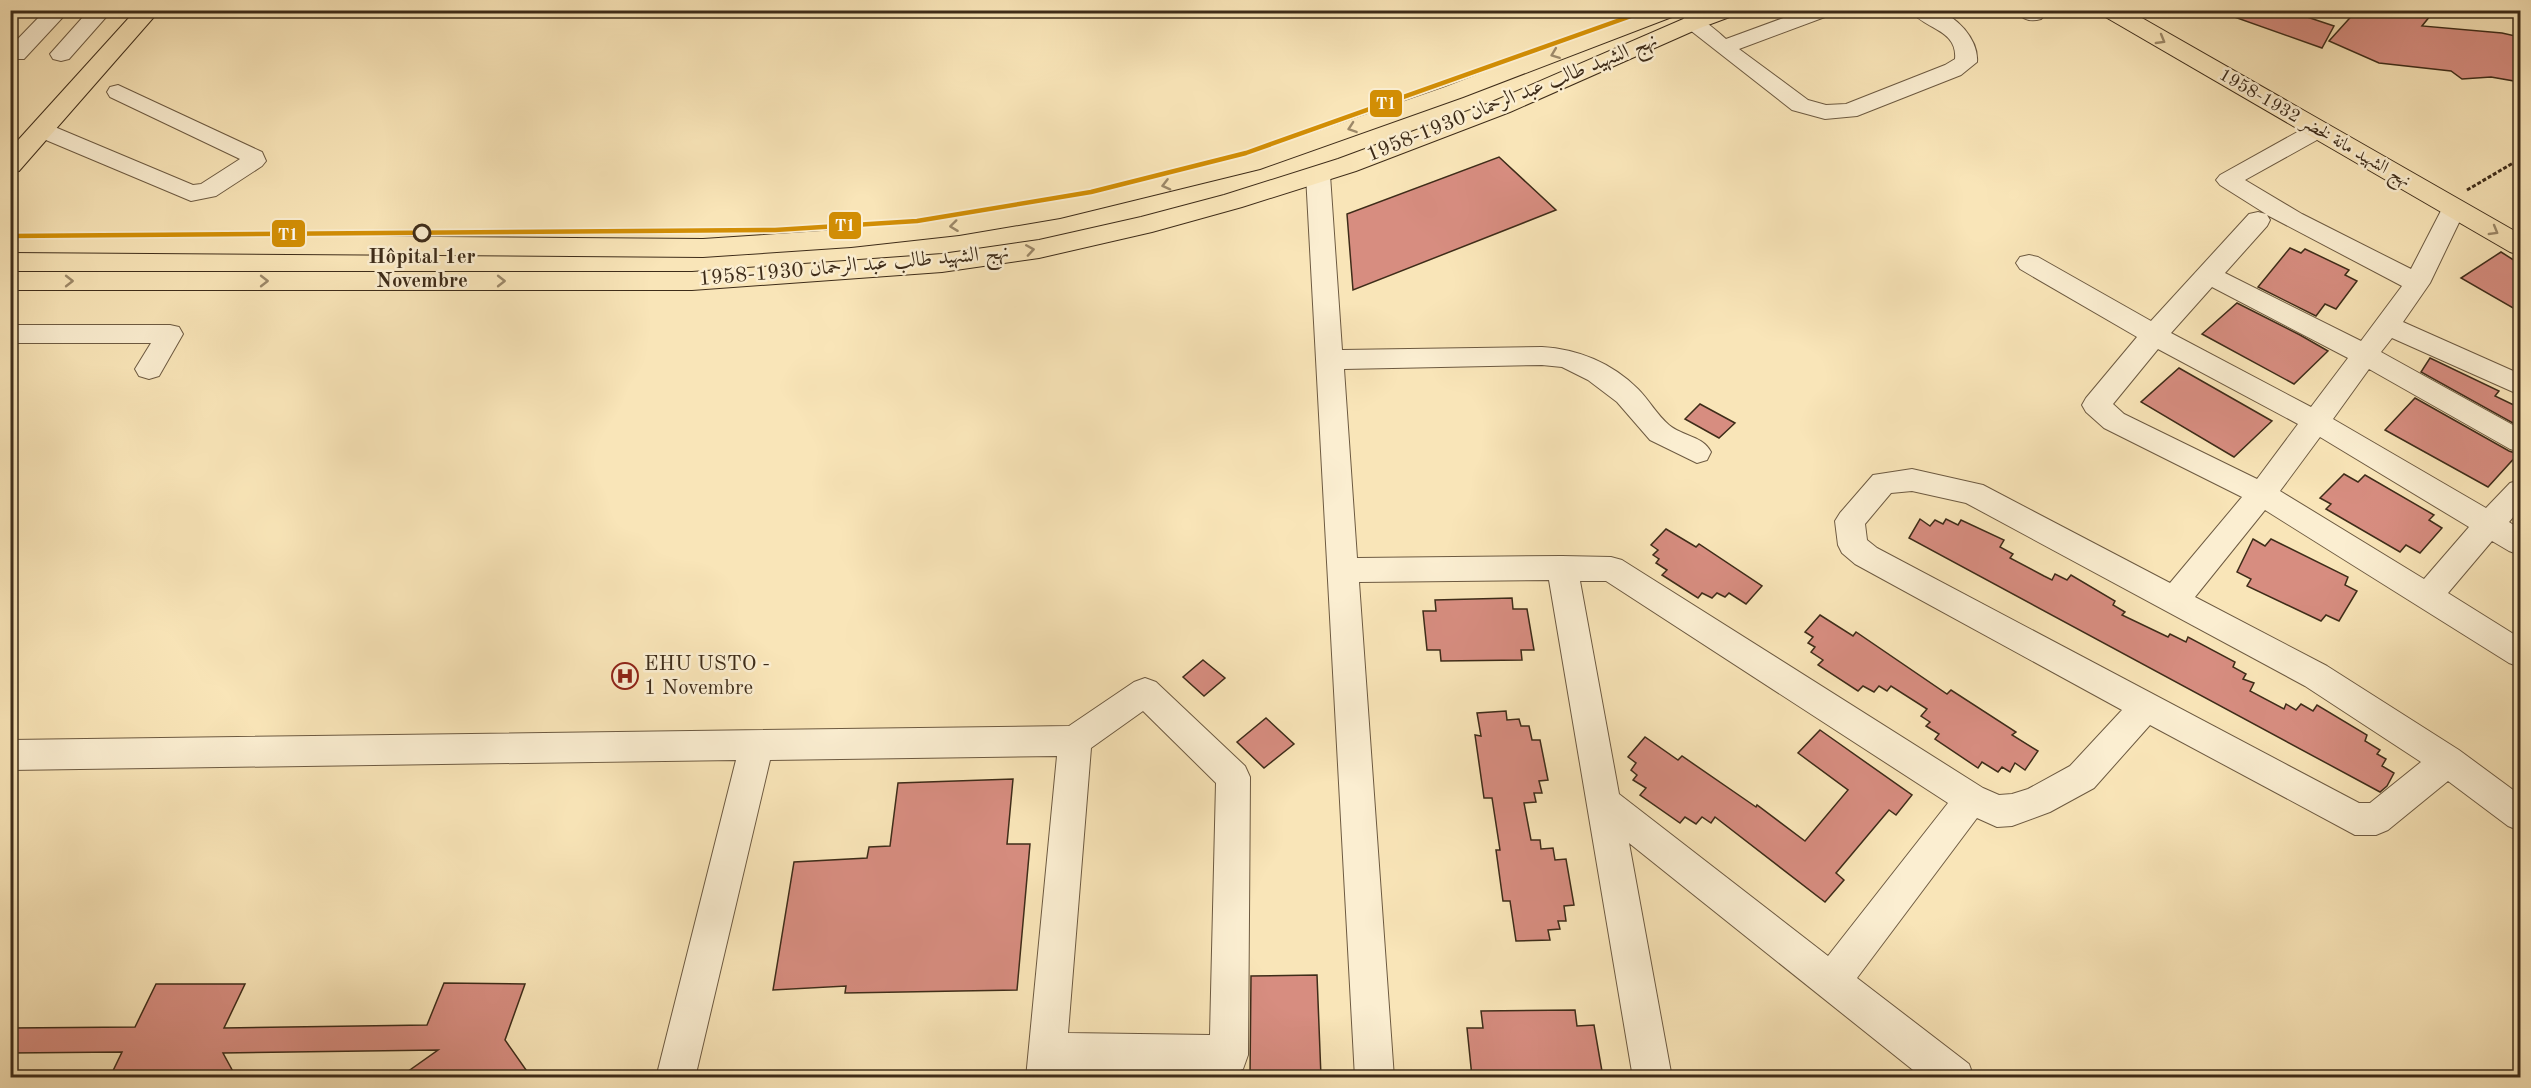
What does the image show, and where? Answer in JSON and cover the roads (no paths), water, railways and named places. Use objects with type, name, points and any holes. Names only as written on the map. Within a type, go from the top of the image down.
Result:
[{"type":"main road","points":[[10,165],[149,10]]},
{"type":"main road","name":"نهج الشهيد طالب عبد الرحمان 1930-1958","points":[[10,243],[704,248],[851,238],[959,226],[1060,209],[1251,163],[1454,92],[1680,17],[1727,10]]},
{"type":"main road","name":"نهج الشهيد مانة لخضر 1932-1958","points":[[2110,10],[2318,130],[2459,200],[2520,223]]},
{"type":"main road","name":"نهج الشهيد مانة لخضر 1932-1958","points":[[2146,10],[2459,200],[2520,246]]},
{"type":"main road","name":"نهج الشهيد طالب عبد الرحمان 1930-1958","points":[[10,281],[692,281],[942,263],[1039,249],[1142,226],[1318,175],[1501,107],[1680,17]]},
{"type":"street","points":[[10,11],[115,10]]},
{"type":"street","points":[[1724,47],[1826,10]]},
{"type":"street","points":[[1680,17],[1724,47],[1800,105],[1825,112],[1849,111],[1953,70],[1966,62],[1969,52],[1961,39],[1920,10]]},
{"type":"street","points":[[16,54],[57,11]]},
{"type":"street","points":[[61,54],[100,11]]},
{"type":"street","points":[[42,130],[191,193],[207,191],[254,161],[254,157],[118,92]]},
{"type":"street","points":[[2318,130],[2228,180],[2293,220],[2416,283]]},
{"type":"street","points":[[1318,175],[1375,1077]]},
{"type":"street","points":[[2174,600],[2262,494],[2387,325],[2416,283],[2459,200]]},
{"type":"street","points":[[2258,220],[2154,335],[2096,405],[2114,421],[2262,494],[2520,654]]},
{"type":"street","points":[[2028,263],[2154,335],[2315,421],[2520,543]]},
{"type":"street","points":[[2208,275],[2365,355],[2520,441]]},
{"type":"street","points":[[2387,325],[2520,385]]},
{"type":"street","points":[[10,334],[170,334],[149,369]]},
{"type":"street","points":[[1329,360],[1542,356],[1567,358],[1599,373],[1627,395],[1660,433],[1697,452]]},
{"type":"street","points":[[2447,761],[2401,801],[2376,819],[2355,819],[1866,556],[1852,545],[1850,521],[1883,483],[1912,480],[1972,493],[2316,676],[2447,761],[2520,815]]},
{"type":"street","points":[[2428,595],[2520,491]]},
{"type":"street","points":[[1562,568],[1653,1077]]},
{"type":"street","points":[[1343,570],[1611,569],[1971,799],[1997,811],[2012,810],[2038,801],[2082,777],[2145,707]]},
{"type":"street","points":[[10,755],[1075,741],[1145,692],[1233,777],[1229,1055],[1046,1065],[1075,741]]},
{"type":"street","points":[[675,1077],[757,745]]},
{"type":"street","points":[[1832,981],[1971,799]]},
{"type":"street","points":[[1602,801],[1955,1077]]},
{"type":"place","name":"Hôpital 1er Novembre","points":[[422,233]]},
{"type":"place","name":"EHU USTO - 1 Novembre","points":[[625,676]]}]
